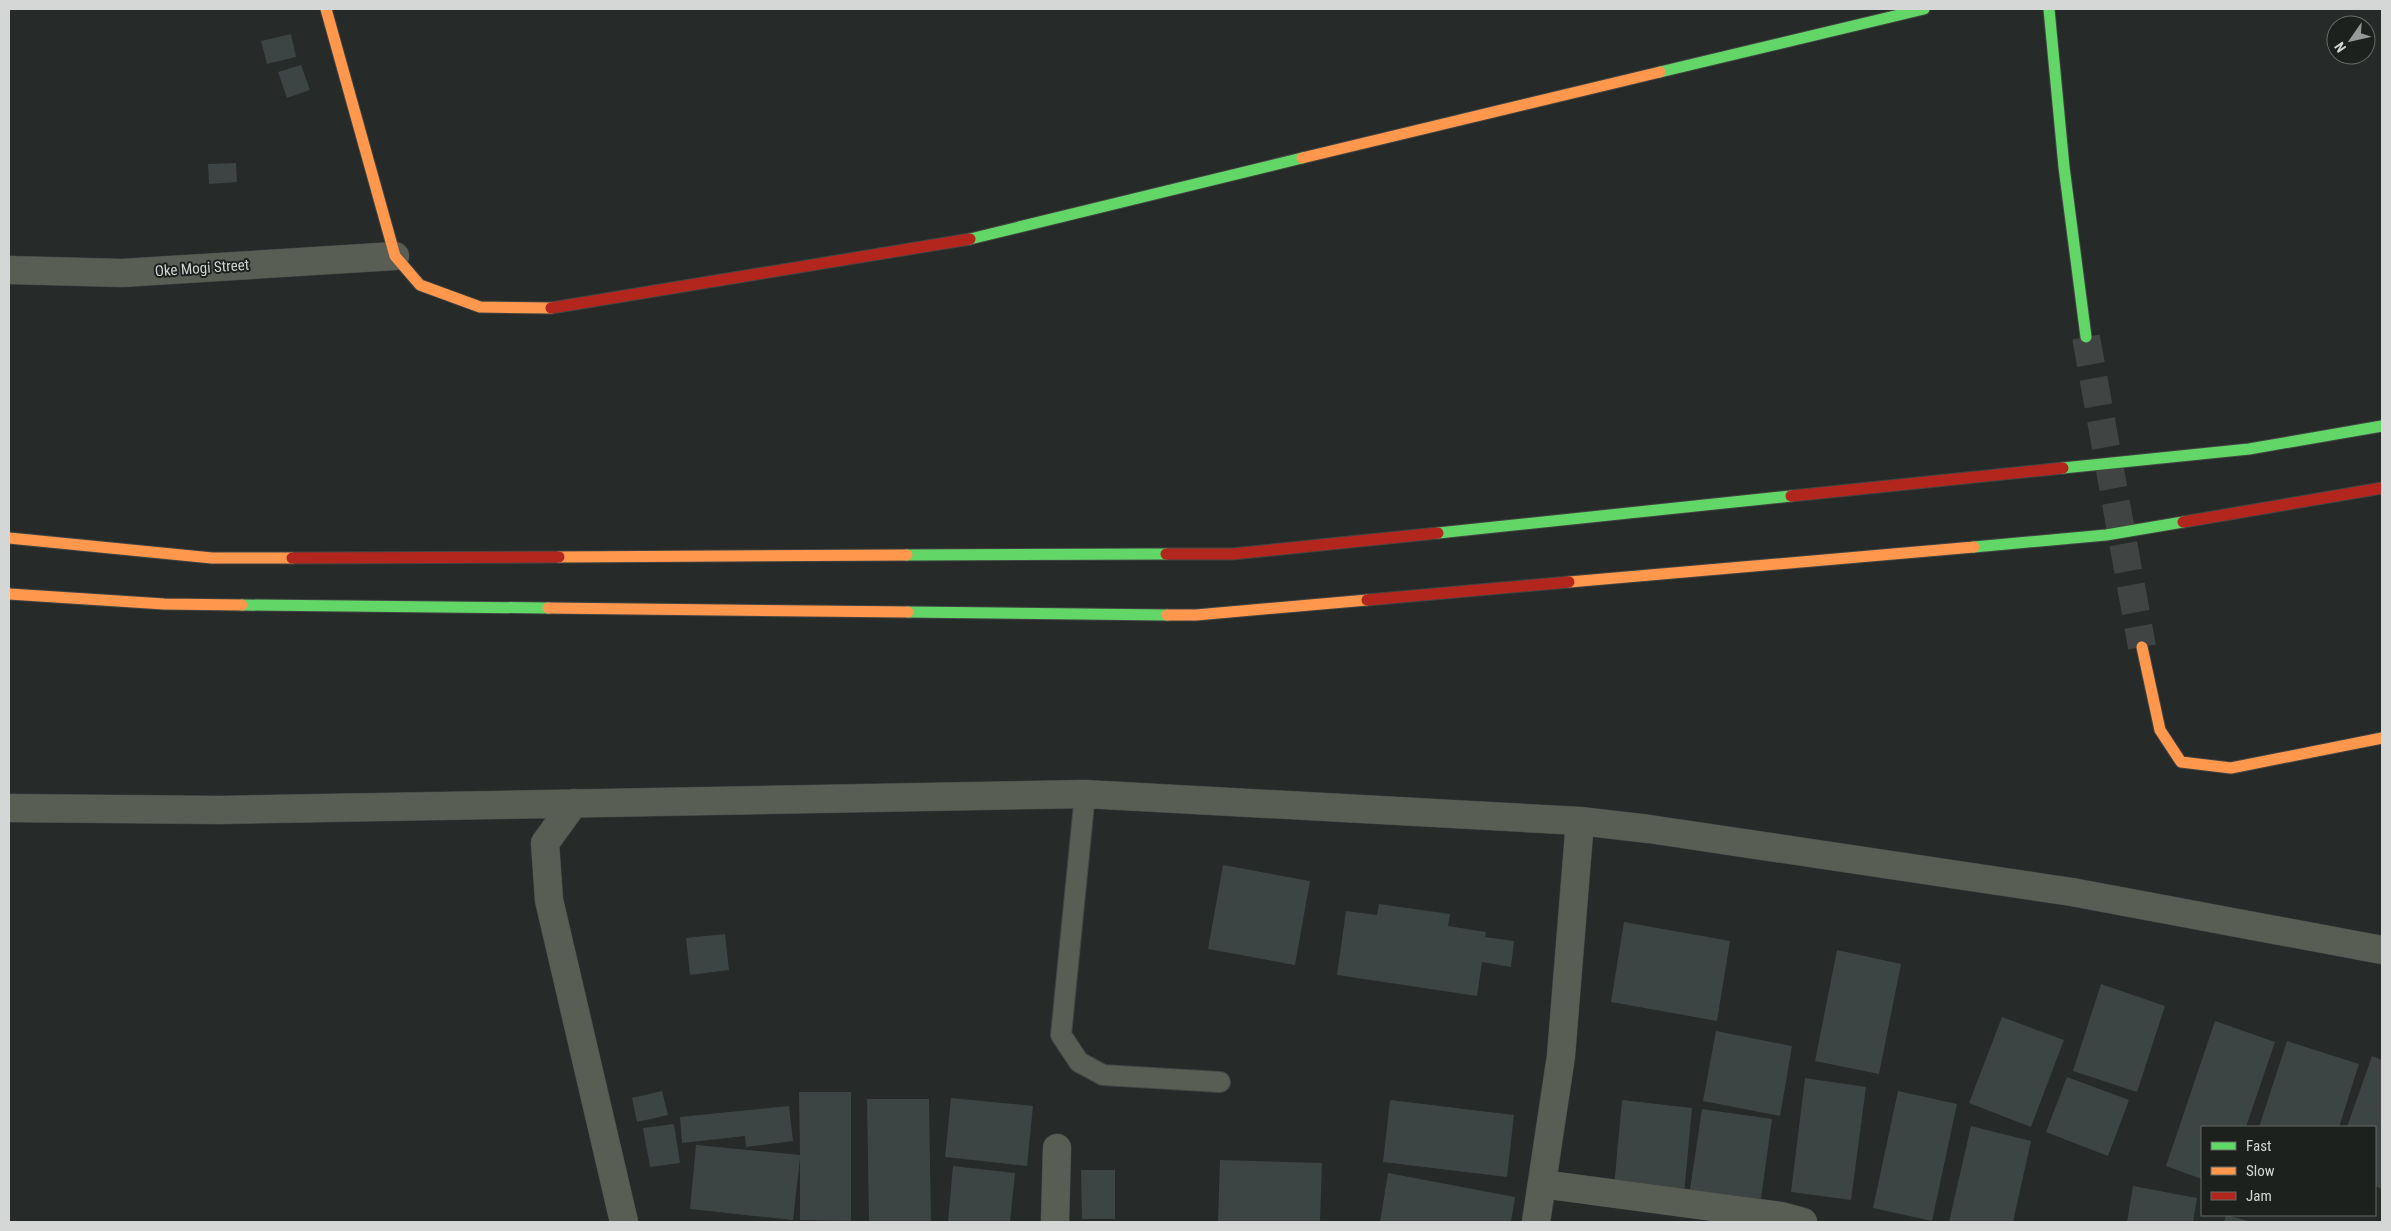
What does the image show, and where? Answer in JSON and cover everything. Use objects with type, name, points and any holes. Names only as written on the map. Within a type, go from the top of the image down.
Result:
[{"type":"main road","points":[[326,9],[395,256],[420,286],[480,307],[557,308],[991,236],[1449,122],[1924,9]]},
{"type":"main road","points":[[2049,9],[2064,167],[2086,338]]},
{"type":"main road","points":[[9,538],[212,558],[1232,554],[2249,450],[2382,426]]},
{"type":"main road","points":[[9,594],[164,604],[1196,615],[2106,535],[2382,488]]},
{"type":"main road","points":[[2142,647],[2160,730],[2181,762],[2231,768],[2382,738]]},
{"type":"street","name":"Oke Mogi Street","points":[[9,270],[122,273],[395,256]]},
{"type":"street","points":[[9,808],[220,810],[1085,794],[1580,821],[1649,829],[2072,892],[2382,950]]},
{"type":"street","points":[[574,803],[545,843],[549,900],[624,1222]]},
{"type":"street","points":[[1536,1222],[1561,1056],[1580,821]]},
{"type":"street","points":[[1055,1222],[1057,1148]]},
{"type":"street","points":[[1542,1184],[1781,1216],[1803,1222]]},
{"type":"lane","points":[[1085,794],[1061,1035],[1079,1062],[1103,1075],[1220,1082]]},
{"type":"building","points":[[291,34],[296,57],[267,64],[261,41]]},
{"type":"building","points":[[301,65],[310,90],[287,98],[278,72]]},
{"type":"building","points":[[236,163],[237,182],[209,184],[208,164]]},
{"type":"building","points":[[1223,865],[1310,881],[1295,965],[1208,949]]},
{"type":"building","points":[[1379,904],[1450,914],[1448,926],[1486,932],[1485,937],[1514,941],[1511,967],[1482,962],[1477,996],[1337,975],[1346,911],[1377,915]]},
{"type":"building","points":[[1624,922],[1730,941],[1717,1021],[1611,1002]]},
{"type":"building","points":[[725,934],[729,970],[690,975],[686,938]]},
{"type":"building","points":[[1837,950],[1901,964],[1879,1074],[1815,1061]]},
{"type":"building","points":[[2101,984],[2165,1006],[2137,1092],[2073,1071]]},
{"type":"building","points":[[2002,1017],[2064,1040],[2031,1127],[1969,1103]]},
{"type":"building","points":[[2215,1021],[2275,1042],[2246,1126],[2201,1126],[2201,1179],[2166,1166]]},
{"type":"building","points":[[1716,1031],[1792,1046],[1780,1116],[1703,1101]]},
{"type":"building","points":[[2287,1041],[2359,1064],[2339,1126],[2259,1126]]},
{"type":"building","points":[[2372,1056],[2382,1060],[2382,1189],[2376,1186],[2376,1126],[2347,1126]]},
{"type":"building","points":[[2067,1077],[2129,1100],[2108,1156],[2046,1132]]},
{"type":"building","points":[[1805,1078],[1866,1087],[1851,1200],[1791,1192]]},
{"type":"building","points":[[662,1091],[668,1115],[637,1122],[632,1098]]},
{"type":"building","points":[[1898,1091],[1957,1104],[1932,1221],[1873,1208]]},
{"type":"building","points":[[799,1092],[851,1092],[851,1221],[800,1220],[800,1158],[793,1220],[690,1209],[696,1145],[800,1155]]},
{"type":"building","points":[[951,1098],[1033,1106],[1027,1166],[945,1157]]},
{"type":"building","points":[[867,1099],[929,1099],[931,1222],[869,1222]]},
{"type":"building","points":[[1390,1100],[1514,1115],[1507,1177],[1383,1162]]},
{"type":"building","points":[[1622,1100],[1692,1108],[1684,1194],[1614,1187]]},
{"type":"building","points":[[789,1106],[793,1141],[746,1147],[745,1136],[682,1143],[680,1117]]},
{"type":"building","points":[[1702,1109],[1772,1119],[1760,1206],[1689,1196]]},
{"type":"building","points":[[674,1124],[680,1163],[650,1167],[643,1128]]},
{"type":"building","points":[[1971,1126],[2031,1141],[2013,1222],[1949,1222]]},
{"type":"building","points":[[1220,1160],[1322,1163],[1320,1222],[1218,1222]]},
{"type":"building","points":[[953,1166],[1015,1173],[1010,1222],[948,1222]]},
{"type":"building","points":[[1081,1170],[1115,1170],[1115,1219],[1082,1219]]},
{"type":"building","points":[[1388,1173],[1515,1197],[1511,1222],[1380,1222]]},
{"type":"building","points":[[2133,1186],[2197,1198],[2193,1222],[2127,1222]]},
{"type":"building","points":[[2226,1216],[2230,1216],[2252,1222],[2224,1222]]},
{"type":"tunnel","points":[[2086,337],[2142,647]]},
{"type":"traffic: fast","points":[[1660,72],[1924,9]]},
{"type":"traffic: fast","points":[[2049,9],[2064,167],[2086,337]]},
{"type":"traffic: fast","points":[[970,239],[1302,158]]},
{"type":"traffic: fast","points":[[2063,468],[2249,449],[2382,426]]},
{"type":"traffic: fast","points":[[1438,533],[1791,496]]},
{"type":"traffic: fast","points":[[1974,547],[2106,535],[2183,522]]},
{"type":"traffic: fast","points":[[907,555],[1166,554]]},
{"type":"traffic: fast","points":[[242,605],[548,608]]},
{"type":"traffic: fast","points":[[908,612],[1167,615]]},
{"type":"traffic: slow","points":[[326,9],[395,256],[420,285],[480,307],[551,308]]},
{"type":"traffic: slow","points":[[1302,158],[1660,72]]},
{"type":"traffic: slow","points":[[9,538],[212,558],[292,558]]},
{"type":"traffic: slow","points":[[1569,582],[1974,547]]},
{"type":"traffic: slow","points":[[559,557],[907,555]]},
{"type":"traffic: slow","points":[[9,594],[164,604],[242,605]]},
{"type":"traffic: slow","points":[[1167,615],[1196,615],[1367,600]]},
{"type":"traffic: slow","points":[[548,608],[908,612]]},
{"type":"traffic: slow","points":[[2142,647],[2160,730],[2181,762],[2231,768],[2382,738]]},
{"type":"traffic: jam","points":[[551,308],[970,239]]},
{"type":"traffic: jam","points":[[1791,496],[2063,468]]},
{"type":"traffic: jam","points":[[2183,522],[2382,488]]},
{"type":"traffic: jam","points":[[1166,554],[1232,554],[1438,533]]},
{"type":"traffic: jam","points":[[292,558],[559,557]]},
{"type":"traffic: jam","points":[[1367,600],[1569,582]]}]
